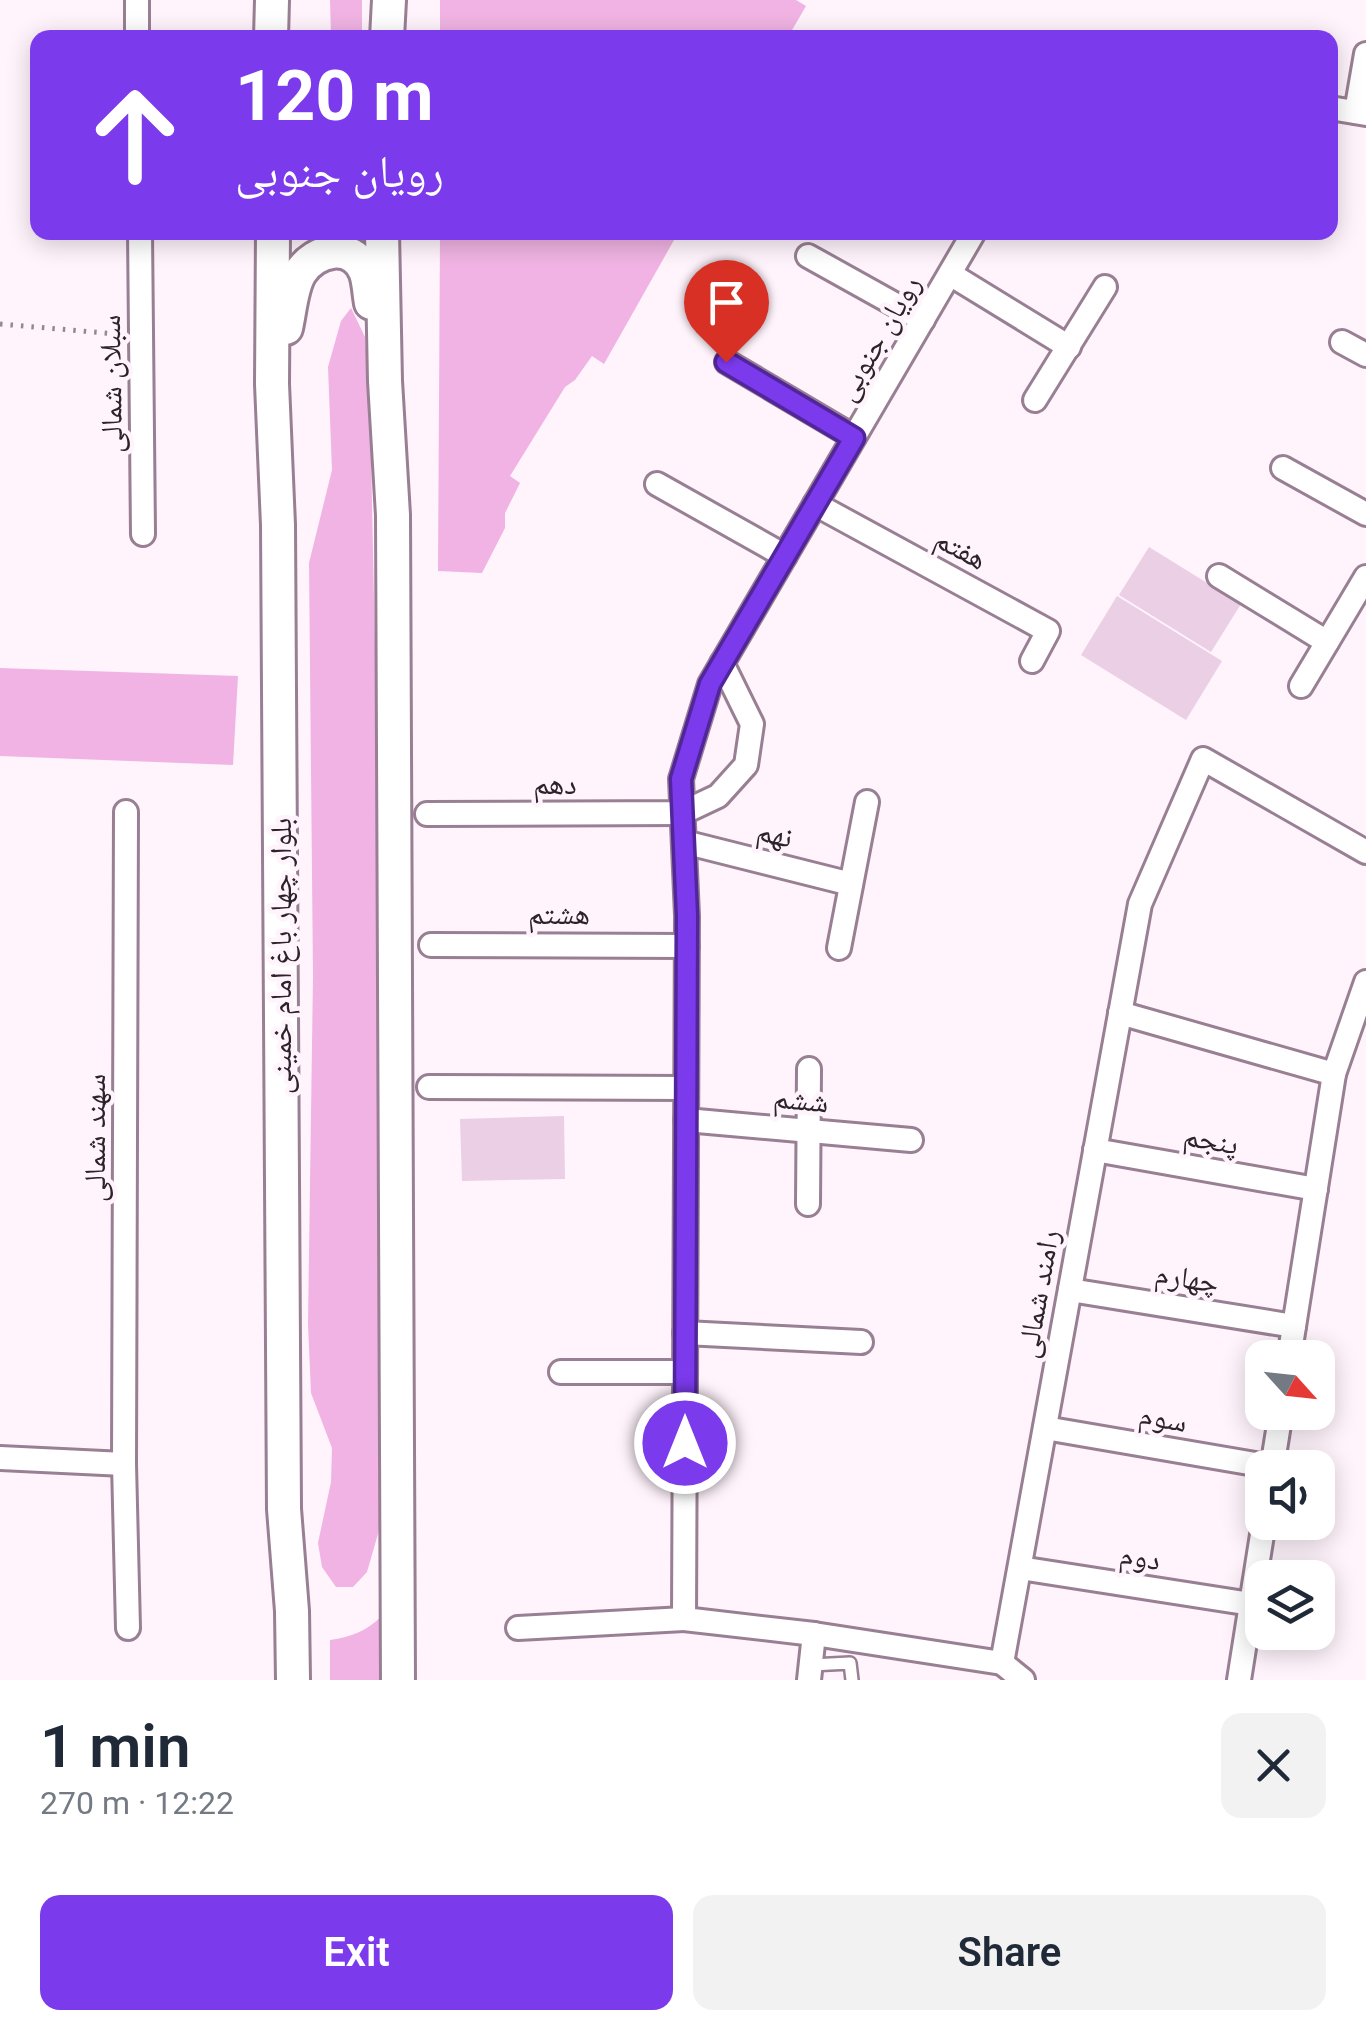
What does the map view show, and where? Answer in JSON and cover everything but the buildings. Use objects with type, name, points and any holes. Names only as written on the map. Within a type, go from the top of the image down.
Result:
[{"type":"main road","points":[[271,30],[272,0]]},
{"type":"main road","points":[[387,30],[389,0]]},
{"type":"main road","name":"بلوار چهار باغ امام خمینی","points":[[273,240],[284,1508],[292,1611],[292,1680]]},
{"type":"main road","points":[[382,240],[384,381],[393,535],[398,1680]]},
{"type":"main road","points":[[272,384],[298,276],[310,260],[340,250],[354,256],[366,271],[384,381]]},
{"type":"street","points":[[137,0],[137,30]]},
{"type":"street","points":[[1361,113],[1366,54]]},
{"type":"street","name":"سبلان شمالی","points":[[140,240],[143,534]]},
{"type":"street","name":"رویان جنوبی","points":[[684,1619],[687,916],[681,779],[710,684],[969,240]]},
{"type":"street","points":[[808,256],[923,320]]},
{"type":"street","points":[[950,274],[1069,347]]},
{"type":"street","points":[[1035,400],[1104,288]]},
{"type":"street","points":[[1342,342],[1366,355]]},
{"type":"street","points":[[726,362],[854,438]]},
{"type":"street","points":[[1283,468],[1366,514]]},
{"type":"street","points":[[657,484],[785,556]]},
{"type":"street","name":"هفتم","points":[[815,504],[1048,630],[1032,661]]},
{"type":"street","points":[[1219,576],[1327,642]]},
{"type":"street","points":[[1300,686],[1366,577]]},
{"type":"street","points":[[682,813],[718,796],[746,764],[752,724],[722,663]]},
{"type":"street","name":"رامند شمالی","points":[[1002,1664],[1140,904],[1203,759],[1366,852]]},
{"type":"street","points":[[839,948],[868,802]]},
{"type":"street","name":"سهند شمالی","points":[[126,812],[124,1464],[128,1628]]},
{"type":"street","name":"دهم","points":[[428,814],[682,813]]},
{"type":"street","name":"نهم","points":[[684,842],[852,884]]},
{"type":"street","name":"هشتم","points":[[431,946],[687,946]]},
{"type":"street","points":[[1292,1340],[1334,1074],[1366,982]]},
{"type":"street","points":[[1120,1013],[1334,1074]]},
{"type":"street","points":[[808,1204],[810,1069]]},
{"type":"street","points":[[429,1087],[686,1088]]},
{"type":"street","name":"ششم","points":[[686,1120],[911,1140]]},
{"type":"street","name":"پنجم","points":[[1095,1150],[1316,1189]]},
{"type":"street","name":"چهارم","points":[[1070,1290],[1294,1326]]},
{"type":"street","points":[[686,1333],[862,1342]]},
{"type":"street","points":[[562,1372],[685,1372]]},
{"type":"street","name":"سوم","points":[[1045,1428],[1245,1462]]},
{"type":"street","points":[[0,1458],[124,1464]]},
{"type":"street","name":"دوم","points":[[1020,1568],[1245,1603]]},
{"type":"street","points":[[518,1628],[684,1619],[814,1634],[852,1661],[1002,1664],[1023,1680]]},
{"type":"street","points":[[810,1672],[814,1634]]},
{"type":"street","points":[[1239,1680],[1245,1642]]},
{"type":"lane","points":[[810,1672],[852,1661]]},
{"type":"path","points":[[0,324],[141,336]]},
{"type":"shaded area","points":[[330,0],[362,0],[362,30],[331,30]]},
{"type":"shaded area","points":[[440,0],[796,0],[806,6],[792,30],[440,30]]},
{"type":"shaded area","points":[[440,240],[674,240],[604,364],[592,356],[565,387],[510,476],[520,483],[505,513],[505,528],[482,573],[438,571]]},
{"type":"shaded area","points":[[351,308],[365,337],[370,408],[380,887],[386,1506],[367,1572],[353,1587],[336,1587],[322,1567],[318,1543],[331,1482],[332,1448],[311,1393],[308,1324],[313,976],[309,563],[332,470],[328,367],[341,321]]},
{"type":"shaded area","points":[[0,668],[238,676],[233,765],[0,756]]},
{"type":"shaded area","points":[[382,1616],[382,1680],[330,1680],[330,1640],[358,1632]]},
{"type":"route","points":[[685,1443],[687,916],[681,779],[710,684],[854,438],[726,362]]}]
